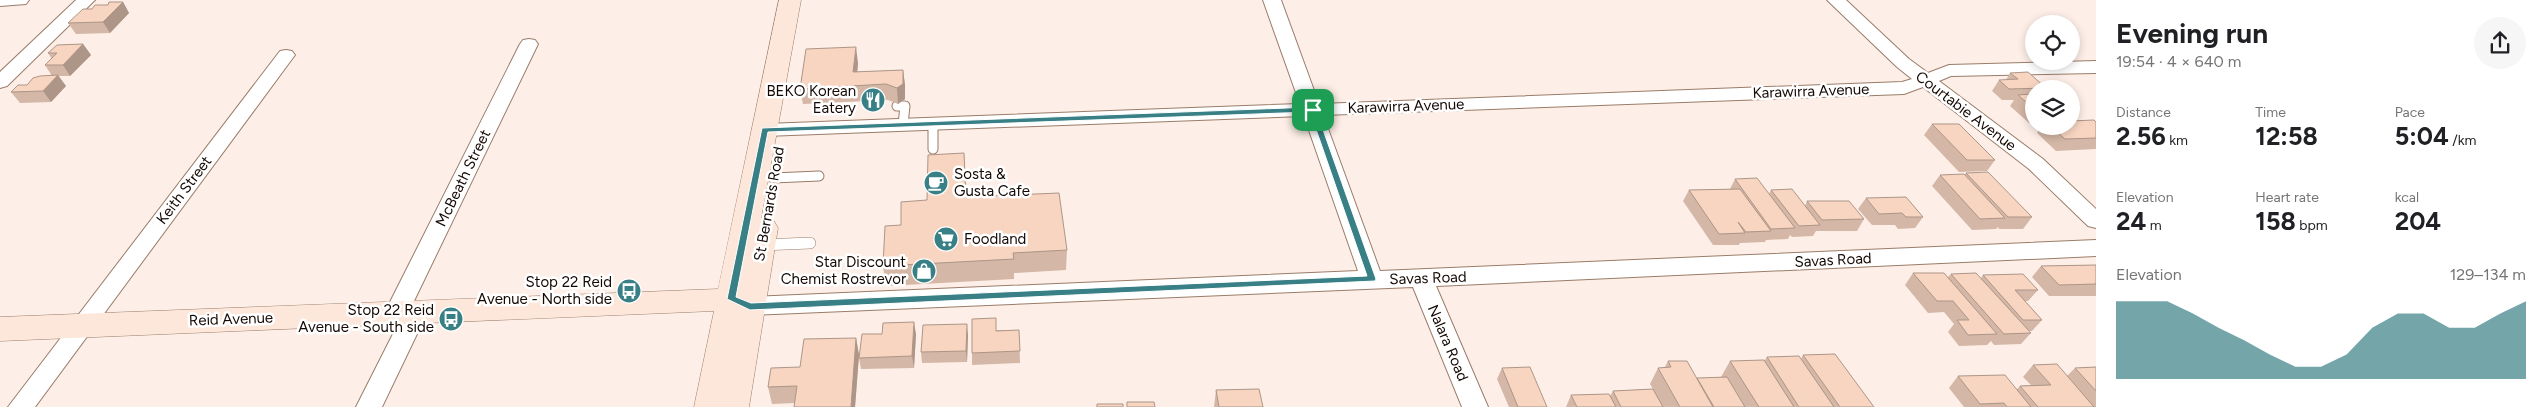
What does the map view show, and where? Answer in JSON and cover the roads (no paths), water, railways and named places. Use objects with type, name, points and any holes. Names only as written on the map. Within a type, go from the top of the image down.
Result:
[{"type":"main road","name":"St Bernards Road","points":[[710,407],[741,303],[761,245],[773,178],[773,130],[790,0]]},
{"type":"main road","name":"St Bernards Road","points":[[733,407],[741,303],[773,130],[804,0]]},
{"type":"main road","name":"Reid Avenue","points":[[0,329],[406,311],[741,303]]},
{"type":"street","points":[[0,1],[20,0]]},
{"type":"street","points":[[0,82],[86,0]]},
{"type":"street","points":[[1272,0],[1372,279]]},
{"type":"street","name":"Courtabie Avenue","points":[[1836,0],[1903,63],[2036,164],[2096,221]]},
{"type":"street","name":"McBeath Street","points":[[369,407],[406,311],[529,44]]},
{"type":"street","name":"Keith Street","points":[[21,407],[286,55]]},
{"type":"street","name":"Karawirra Avenue","points":[[773,130],[900,115],[933,123],[1904,88],[1926,81],[1949,70],[2096,66]]},
{"type":"street","name":"Savas Road","points":[[741,303],[1372,279],[1421,279],[2096,248]]},
{"type":"street","name":"Nalara Road","points":[[1421,279],[1475,407]]},
{"type":"lane","points":[[933,123],[933,149]]},
{"type":"lane","points":[[773,178],[819,176]]},
{"type":"lane","points":[[761,245],[810,243]]},
{"type":"place","name":"BEKO Korean Eatery","points":[[873,100]]},
{"type":"place","name":"Sosta & Gusta Cafe","points":[[936,183]]},
{"type":"place","name":"Foodland","points":[[946,239]]},
{"type":"place","name":"Star Discount Chemist Rostrevor","points":[[924,271]]},
{"type":"place","name":"Stop 22 Reid Avenue - North side","points":[[629,291]]},
{"type":"place","name":"Stop 22 Reid Avenue - South side","points":[[451,319]]}]
